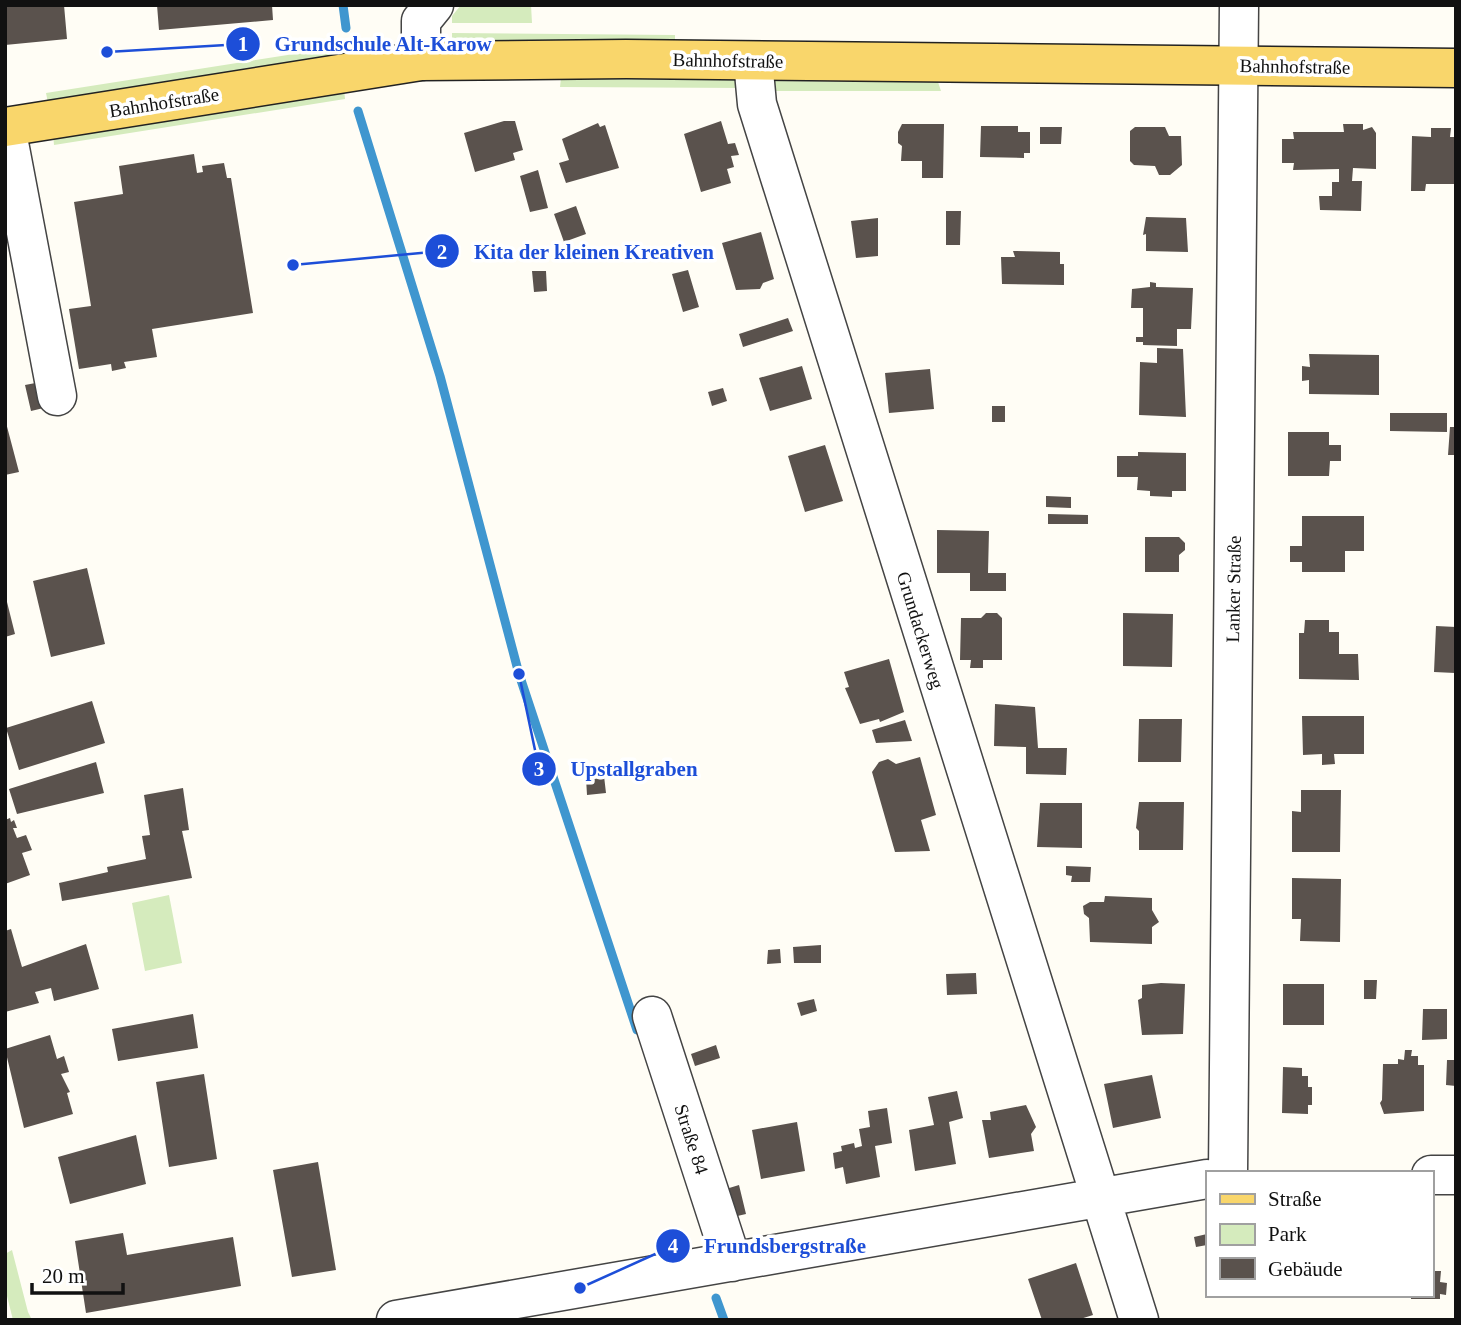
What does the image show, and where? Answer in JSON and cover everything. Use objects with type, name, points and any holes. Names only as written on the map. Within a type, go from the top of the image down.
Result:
[{"type":"main road","name":"Bahnhofstraße","points":[[6,127],[421,61],[753,61],[1456,68]]},
{"type":"street","points":[[421,61],[421,21],[434,5]]},
{"type":"street","name":"Lanker Straße","points":[[1228,1171],[1239,5]]},
{"type":"street","name":"Grundackerweg","points":[[753,61],[758,104],[1098,1198]]},
{"type":"street","points":[[6,127],[57,396]]},
{"type":"street","name":"Straße 84","points":[[652,1016],[732,1262]]},
{"type":"street","points":[[1433,1175],[1456,1175]]},
{"type":"street","points":[[396,1320],[1206,1179]]},
{"type":"street","points":[[1098,1198],[1139,1320]]},
{"type":"green space","points":[[461,5],[531,5],[532,23],[452,23],[452,16]]},
{"type":"green space","points":[[452,33],[675,35],[675,43],[452,41]]},
{"type":"green space","points":[[358,44],[359,54],[48,103],[46,93]]},
{"type":"green space","points":[[561,78],[738,80],[743,88],[560,87]]},
{"type":"green space","points":[[774,81],[938,82],[941,91],[773,91]]},
{"type":"green space","points":[[344,88],[345,99],[54,145],[53,134]]},
{"type":"green space","points":[[169,895],[182,963],[145,971],[132,903]]},
{"type":"green space","points":[[12,1250],[32,1320],[13,1320],[5,1288],[5,1254]]},
{"type":"building","points":[[5,5],[64,5],[67,39],[5,45]]},
{"type":"building","points":[[157,5],[272,5],[273,20],[159,30]]},
{"type":"building","points":[[504,121],[515,121],[523,150],[513,153],[515,160],[475,172],[464,133]]},
{"type":"building","points":[[721,121],[728,144],[735,143],[739,155],[731,156],[734,167],[727,169],[731,183],[701,192],[684,134]]},
{"type":"building","points":[[598,123],[600,127],[605,125],[619,168],[566,183],[559,163],[569,160],[562,139]]},
{"type":"building","points":[[902,124],[944,124],[943,178],[922,178],[922,161],[901,161],[902,146],[898,143],[898,132]]},
{"type":"building","points":[[1343,124],[1363,124],[1363,130],[1372,127],[1376,133],[1376,169],[1353,168],[1352,181],[1362,181],[1361,211],[1320,210],[1319,196],[1332,196],[1332,182],[1339,182],[1339,169],[1293,170],[1294,163],[1282,163],[1282,139],[1294,139],[1293,132],[1344,132]]},
{"type":"building","points":[[981,126],[1018,126],[1018,132],[1030,132],[1030,153],[1024,153],[1024,158],[980,157]]},
{"type":"building","points":[[1040,127],[1062,127],[1061,144],[1040,144]]},
{"type":"building","points":[[1135,127],[1165,127],[1169,136],[1181,136],[1182,165],[1170,175],[1159,175],[1155,166],[1134,165],[1130,161],[1130,131]]},
{"type":"building","points":[[1431,128],[1451,128],[1450,137],[1456,137],[1456,184],[1426,184],[1425,191],[1411,191],[1412,136],[1431,137]]},
{"type":"building","points":[[194,154],[197,173],[203,172],[202,166],[224,163],[227,178],[231,178],[253,313],[152,329],[157,357],[124,362],[126,368],[112,371],[111,364],[79,369],[69,309],[91,306],[74,202],[123,194],[119,166]]},
{"type":"building","points":[[538,170],[548,208],[530,212],[520,176]]},
{"type":"building","points":[[576,206],[586,234],[564,242],[554,214]]},
{"type":"building","points":[[946,211],[961,211],[960,245],[946,245]]},
{"type":"building","points":[[1146,217],[1186,218],[1188,252],[1146,251],[1146,234],[1143,235]]},
{"type":"building","points":[[878,218],[878,256],[856,258],[851,221]]},
{"type":"building","points":[[761,232],[774,279],[763,283],[760,289],[736,290],[722,243]]},
{"type":"building","points":[[1013,251],[1060,252],[1060,264],[1064,264],[1064,285],[1002,284],[1001,257],[1015,257]]},
{"type":"building","points":[[688,270],[699,307],[683,312],[672,274]]},
{"type":"building","points":[[532,271],[546,271],[547,291],[534,292]]},
{"type":"building","points":[[1150,282],[1156,283],[1156,287],[1193,288],[1191,329],[1177,329],[1177,346],[1143,345],[1143,342],[1136,342],[1136,337],[1143,337],[1143,308],[1131,308],[1132,289],[1150,287]]},
{"type":"building","points":[[788,318],[793,331],[743,347],[739,334]]},
{"type":"building","points":[[1157,348],[1183,349],[1186,417],[1139,415],[1140,362],[1157,363]]},
{"type":"building","points":[[1309,354],[1379,355],[1379,395],[1309,394],[1309,380],[1302,381],[1302,366],[1310,367]]},
{"type":"building","points":[[802,366],[812,399],[770,411],[759,378]]},
{"type":"building","points":[[930,369],[934,409],[889,413],[885,373]]},
{"type":"building","points":[[46,381],[52,406],[31,411],[25,385]]},
{"type":"building","points":[[723,388],[727,401],[712,406],[708,392]]},
{"type":"building","points":[[992,406],[1005,406],[1005,422],[992,422]]},
{"type":"building","points":[[1390,413],[1447,413],[1447,432],[1390,431]]},
{"type":"building","points":[[5,419],[19,472],[5,475]]},
{"type":"building","points":[[1450,427],[1456,427],[1456,455],[1448,455]]},
{"type":"building","points":[[1288,432],[1329,432],[1329,445],[1341,445],[1341,461],[1330,461],[1329,476],[1288,476]]},
{"type":"building","points":[[825,445],[843,501],[805,512],[788,456]]},
{"type":"building","points":[[1138,452],[1186,453],[1186,491],[1172,491],[1172,497],[1150,496],[1150,491],[1137,490],[1138,477],[1117,477],[1117,456],[1138,456]]},
{"type":"building","points":[[1046,496],[1071,497],[1071,508],[1046,507]]},
{"type":"building","points":[[1048,514],[1088,515],[1088,524],[1048,524]]},
{"type":"building","points":[[1302,516],[1364,516],[1364,551],[1345,551],[1345,572],[1302,572],[1302,562],[1290,562],[1290,546],[1302,546]]},
{"type":"building","points":[[937,530],[989,531],[988,573],[1006,573],[1006,591],[970,591],[970,573],[937,573]]},
{"type":"building","points":[[1145,537],[1179,537],[1185,543],[1185,550],[1179,555],[1179,572],[1145,572]]},
{"type":"building","points":[[87,568],[105,644],[51,657],[33,581]]},
{"type":"building","points":[[5,594],[15,634],[5,637]]},
{"type":"building","points":[[986,613],[997,613],[1002,618],[1002,660],[983,660],[983,668],[970,668],[971,660],[960,660],[961,618],[981,618]]},
{"type":"building","points":[[1123,613],[1173,614],[1172,667],[1123,666]]},
{"type":"building","points":[[1305,620],[1329,620],[1329,632],[1339,632],[1339,654],[1358,654],[1359,680],[1299,679],[1299,633],[1304,633]]},
{"type":"building","points":[[1436,626],[1456,627],[1455,673],[1434,672]]},
{"type":"building","points":[[889,659],[904,712],[880,722],[879,719],[860,724],[845,688],[849,687],[844,672]]},
{"type":"building","points":[[92,701],[105,743],[19,770],[6,728]]},
{"type":"building","points":[[995,704],[1035,707],[1038,748],[1067,748],[1066,775],[1026,774],[1026,747],[994,746]]},
{"type":"building","points":[[1302,716],[1364,716],[1364,754],[1334,754],[1335,764],[1322,765],[1322,754],[1303,755]]},
{"type":"building","points":[[1139,719],[1182,719],[1181,762],[1138,762]]},
{"type":"building","points":[[905,720],[912,741],[876,743],[872,730]]},
{"type":"building","points":[[920,757],[936,815],[921,820],[930,851],[895,852],[872,772],[879,762],[888,759],[896,764]]},
{"type":"building","points":[[96,762],[104,793],[17,814],[9,789]]},
{"type":"building","points":[[604,776],[606,793],[587,795],[586,778]]},
{"type":"building","points":[[183,788],[189,830],[182,831],[192,878],[62,901],[59,883],[108,872],[107,867],[146,859],[142,836],[150,835],[144,795]]},
{"type":"building","points":[[1301,790],[1341,790],[1340,852],[1292,852],[1292,811],[1301,812]]},
{"type":"building","points":[[1139,802],[1184,802],[1183,850],[1139,850],[1139,831],[1136,828]]},
{"type":"building","points":[[1040,803],[1082,803],[1082,848],[1037,847]]},
{"type":"building","points":[[10,818],[11,822],[14,820],[17,828],[13,828],[17,838],[26,835],[32,850],[22,853],[30,875],[5,884],[5,820]]},
{"type":"building","points":[[1066,866],[1091,867],[1090,882],[1071,882],[1072,876],[1066,875]]},
{"type":"building","points":[[1292,878],[1341,879],[1340,942],[1300,941],[1301,919],[1292,919]]},
{"type":"building","points":[[1105,896],[1152,898],[1152,910],[1159,922],[1152,927],[1152,944],[1090,942],[1089,918],[1084,914],[1083,906],[1090,902],[1104,902]]},
{"type":"building","points":[[11,929],[22,967],[86,944],[99,989],[54,1001],[51,988],[35,992],[39,1003],[5,1012],[5,931]]},
{"type":"building","points":[[821,945],[821,963],[794,963],[793,947]]},
{"type":"building","points":[[780,949],[781,963],[767,964],[768,950]]},
{"type":"building","points":[[976,973],[977,994],[947,995],[946,974]]},
{"type":"building","points":[[1364,980],[1377,980],[1376,999],[1364,999]]},
{"type":"building","points":[[1185,984],[1183,1034],[1142,1035],[1138,1000],[1142,998],[1142,985]]},
{"type":"building","points":[[1283,984],[1324,984],[1324,1025],[1283,1025]]},
{"type":"building","points":[[814,999],[817,1011],[801,1016],[797,1003]]},
{"type":"building","points":[[1423,1009],[1447,1009],[1447,1039],[1422,1040]]},
{"type":"building","points":[[193,1014],[198,1048],[118,1061],[112,1029]]},
{"type":"building","points":[[50,1035],[57,1059],[64,1056],[69,1072],[61,1074],[70,1092],[67,1093],[73,1114],[24,1128],[5,1049]]},
{"type":"building","points":[[716,1045],[720,1058],[695,1066],[691,1054]]},
{"type":"building","points":[[1405,1050],[1412,1050],[1411,1056],[1418,1056],[1418,1065],[1424,1065],[1424,1111],[1384,1114],[1380,1103],[1383,1064],[1398,1064],[1398,1059],[1404,1060]]},
{"type":"building","points":[[1447,1060],[1456,1060],[1456,1086],[1446,1085]]},
{"type":"building","points":[[1283,1067],[1302,1068],[1302,1076],[1308,1076],[1308,1087],[1312,1087],[1312,1105],[1308,1105],[1308,1114],[1282,1113]]},
{"type":"building","points":[[204,1074],[217,1159],[169,1167],[156,1082]]},
{"type":"building","points":[[1152,1075],[1161,1118],[1113,1128],[1104,1084]]},
{"type":"building","points":[[957,1091],[963,1118],[949,1122],[956,1164],[915,1171],[909,1130],[934,1125],[928,1097]]},
{"type":"building","points":[[1026,1105],[1036,1127],[1031,1134],[1034,1151],[989,1158],[982,1120],[991,1120],[990,1112]]},
{"type":"building","points":[[887,1108],[892,1143],[875,1146],[880,1177],[846,1184],[843,1167],[835,1169],[833,1153],[842,1151],[841,1146],[854,1143],[855,1148],[862,1146],[859,1129],[870,1127],[868,1111]]},
{"type":"building","points":[[797,1122],[805,1171],[761,1179],[752,1130]]},
{"type":"building","points":[[136,1135],[146,1184],[70,1204],[58,1157]]},
{"type":"building","points":[[318,1162],[336,1270],[292,1277],[273,1170]]},
{"type":"building","points":[[739,1185],[746,1214],[733,1217],[726,1189]]},
{"type":"building","points":[[123,1233],[127,1255],[233,1237],[241,1286],[86,1313],[75,1241]]},
{"type":"building","points":[[1206,1234],[1206,1245],[1196,1247],[1194,1237]]},
{"type":"building","points":[[1076,1263],[1093,1315],[1077,1320],[1042,1320],[1028,1279]]},
{"type":"building","points":[[1433,1271],[1441,1271],[1440,1282],[1447,1283],[1446,1295],[1440,1294],[1440,1299],[1411,1299],[1433,1297]]},
{"type":"waterway","points":[[343,5],[346,28]]},
{"type":"waterway","points":[[358,111],[440,376],[519,674],[637,1030]]},
{"type":"waterway","points":[[716,1298],[724,1320]]},
{"type":"place","name":"Grundschule Alt-Karow","points":[[107,52]]},
{"type":"place","name":"Kita der kleinen Kreativen","points":[[293,265]]},
{"type":"place","name":"Upstallgraben","points":[[519,674]]},
{"type":"place","name":"Frundsbergstraße","points":[[580,1288]]}]
